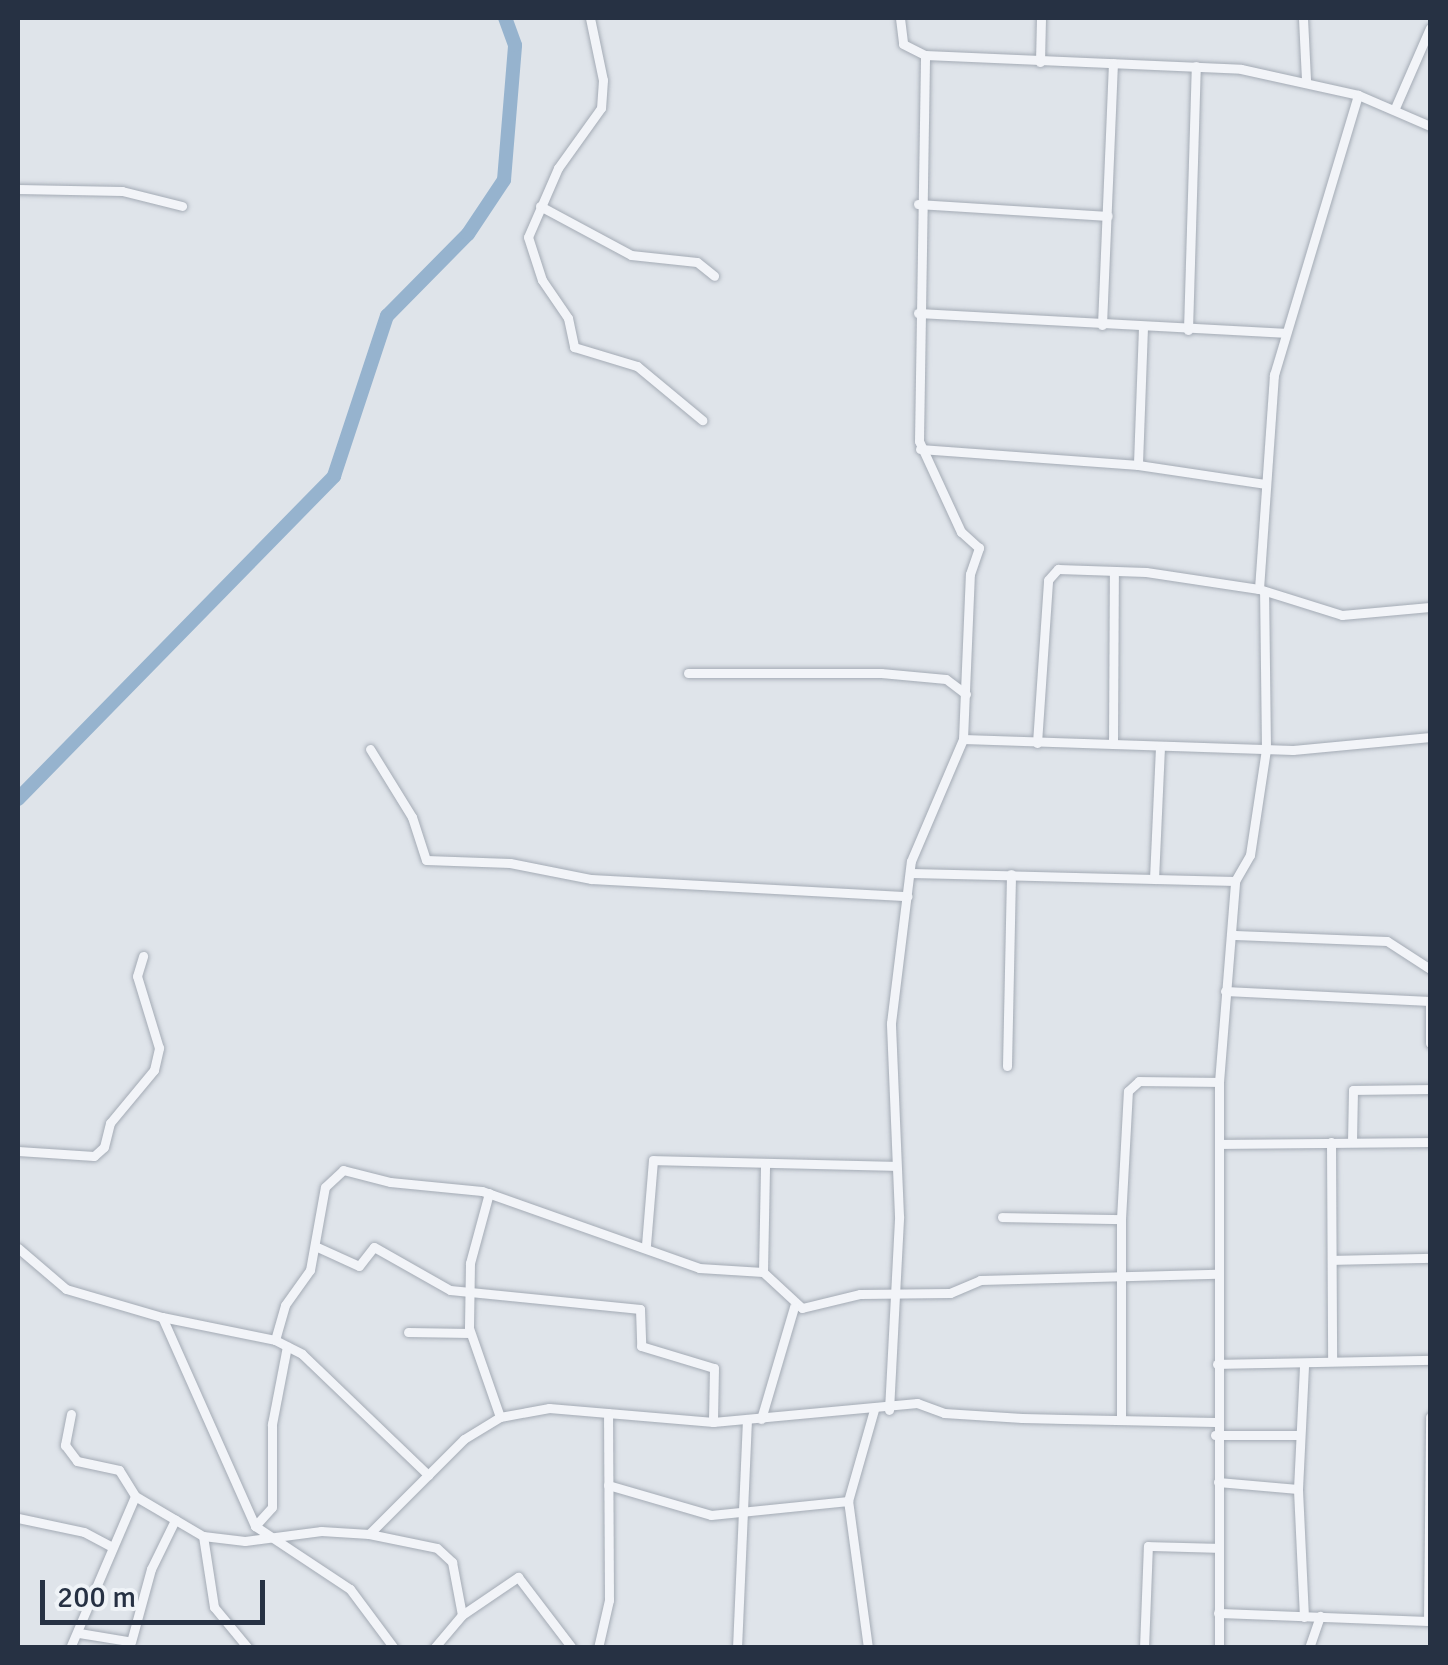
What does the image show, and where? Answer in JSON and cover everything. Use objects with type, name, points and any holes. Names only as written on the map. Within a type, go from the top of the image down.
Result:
[{"type":"street","points":[[590,18],[603,80],[600,108],[540,206],[528,237],[542,280],[568,318],[571,344],[637,366],[702,420]]},
{"type":"street","points":[[900,18],[903,44],[924,55],[1196,66],[1306,80],[1395,108],[1430,126]]},
{"type":"street","points":[[1040,62],[1041,18]]},
{"type":"street","points":[[1303,18],[1306,80]]},
{"type":"street","points":[[1395,108],[1430,28]]},
{"type":"street","points":[[889,1410],[898,1294],[890,1042],[911,873],[964,739],[970,574],[979,548],[961,532],[920,448],[918,204],[924,55]]},
{"type":"street","points":[[1102,325],[1113,63]]},
{"type":"street","points":[[1188,330],[1196,66]]},
{"type":"street","points":[[1219,1648],[1214,1435],[1219,1082],[1225,991],[1235,936],[1235,881],[1250,854],[1266,749],[1262,590],[1266,484],[1282,333],[1358,95]]},
{"type":"street","points":[[18,189],[122,192],[182,206]]},
{"type":"street","points":[[918,204],[1108,216]]},
{"type":"street","points":[[540,206],[632,255],[697,262],[714,276]]},
{"type":"street","points":[[918,313],[1282,333]]},
{"type":"street","points":[[1138,465],[1143,327]]},
{"type":"street","points":[[920,448],[1138,465],[1266,484]]},
{"type":"street","points":[[1037,743],[1048,580],[1065,566],[1262,590],[1342,615],[1430,608]]},
{"type":"street","points":[[1113,744],[1114,570]]},
{"type":"street","points":[[688,673],[881,673],[946,679],[966,694]]},
{"type":"street","points":[[964,739],[1266,749],[1430,737]]},
{"type":"street","points":[[1154,879],[1160,747]]},
{"type":"street","points":[[370,749],[412,816],[426,860],[510,863],[591,879],[908,896]]},
{"type":"street","points":[[911,873],[1235,881]]},
{"type":"street","points":[[1007,1066],[1011,874]]},
{"type":"street","points":[[1235,936],[1387,940],[1430,968]]},
{"type":"street","points":[[18,1151],[94,1156],[104,1147],[110,1122],[154,1070],[159,1048],[138,976],[143,956]]},
{"type":"street","points":[[1225,991],[1430,1001],[1430,1043]]},
{"type":"street","points":[[1122,1416],[1124,1272],[1120,1219],[1131,1086],[1219,1082]]},
{"type":"street","points":[[1352,1142],[1352,1090],[1430,1089]]},
{"type":"street","points":[[1331,1142],[1332,1360]]},
{"type":"street","points":[[1220,1144],[1430,1142]]},
{"type":"street","points":[[646,1244],[650,1162],[896,1166]]},
{"type":"street","points":[[764,1163],[763,1272],[794,1307]]},
{"type":"street","points":[[274,1340],[316,1246],[325,1187],[336,1170],[489,1193],[646,1244],[699,1268],[763,1272]]},
{"type":"street","points":[[489,1193],[468,1292],[470,1333],[500,1418]]},
{"type":"street","points":[[1002,1217],[1120,1219]]},
{"type":"street","points":[[316,1246],[357,1266],[374,1247],[430,1282],[468,1292],[524,1292],[640,1309],[642,1346],[714,1368],[713,1422]]},
{"type":"street","points":[[18,1248],[66,1288],[162,1317],[287,1346],[316,1364],[428,1474]]},
{"type":"street","points":[[1332,1260],[1430,1258]]},
{"type":"street","points":[[794,1307],[898,1294],[950,1293],[980,1280],[1034,1283],[1124,1272],[1217,1274]]},
{"type":"street","points":[[761,1419],[794,1307]]},
{"type":"street","points":[[162,1317],[256,1526],[280,1537],[314,1570],[350,1589],[394,1648]]},
{"type":"street","points":[[408,1332],[470,1333]]},
{"type":"street","points":[[256,1526],[272,1506],[272,1424],[287,1346]]},
{"type":"street","points":[[1218,1364],[1430,1360]]},
{"type":"street","points":[[1304,1364],[1298,1489],[1304,1617]]},
{"type":"street","points":[[369,1534],[464,1439],[500,1418],[549,1408],[713,1422],[889,1410],[917,1404],[944,1413],[1022,1418],[1122,1416],[1215,1422]]},
{"type":"street","points":[[868,1648],[848,1500],[874,1410]]},
{"type":"street","points":[[598,1648],[609,1600],[608,1413]]},
{"type":"street","points":[[71,1414],[67,1448],[79,1462],[119,1470],[135,1496],[202,1536],[369,1534],[448,1556],[462,1615]]},
{"type":"street","points":[[1218,1613],[1429,1621],[1430,1418]]},
{"type":"street","points":[[737,1648],[747,1420]]},
{"type":"street","points":[[1214,1435],[1300,1435]]},
{"type":"street","points":[[1218,1482],[1298,1489]]},
{"type":"street","points":[[608,1484],[698,1514],[848,1500]]},
{"type":"street","points":[[70,1648],[135,1496]]},
{"type":"street","points":[[18,1518],[84,1532],[112,1547]]},
{"type":"street","points":[[79,1633],[130,1642],[151,1569],[175,1520]]},
{"type":"street","points":[[202,1536],[214,1607],[248,1648]]},
{"type":"street","points":[[1144,1648],[1148,1546],[1218,1548]]},
{"type":"street","points":[[434,1648],[462,1615],[518,1576],[572,1648]]},
{"type":"street","points":[[1309,1648],[1320,1616]]},
{"type":"waterway","points":[[18,799],[334,476],[387,316],[468,234],[504,180],[515,45],[505,18]]}]
